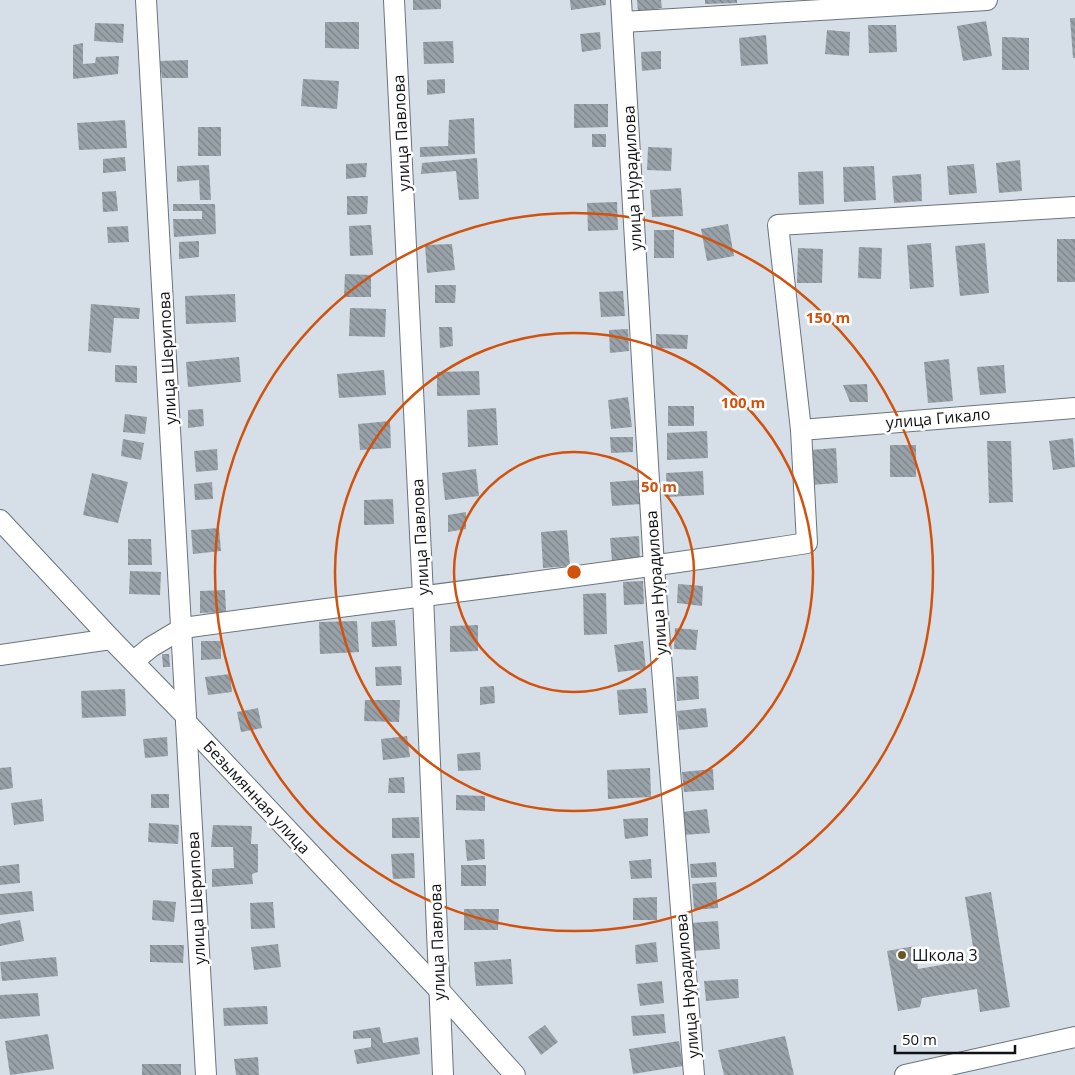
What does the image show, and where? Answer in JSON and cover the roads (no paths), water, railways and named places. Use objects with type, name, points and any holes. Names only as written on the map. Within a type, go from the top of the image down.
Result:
[{"type":"street","name":"улица Шерипова","points":[[146,0],[183,628],[186,719],[206,1075]]},
{"type":"street","name":"улица Павлова","points":[[394,0],[423,595],[443,1075]]},
{"type":"street","name":"улица Нурадилова","points":[[621,0],[654,567],[694,1075]]},
{"type":"street","points":[[623,22],[987,0]]},
{"type":"street","points":[[134,661],[151,647],[183,628],[423,595],[654,567],[806,544],[801,430],[778,225],[1075,207]]},
{"type":"street","name":"улица Гикало","points":[[801,430],[1075,408]]},
{"type":"street","name":"Безымянная улица","points":[[0,520],[111,639],[134,661],[439,990],[515,1075]]},
{"type":"street","points":[[0,656],[111,639]]},
{"type":"street","points":[[905,1075],[1075,1037]]},
{"type":"place","name":"Школа 3","points":[[902,955]]}]
